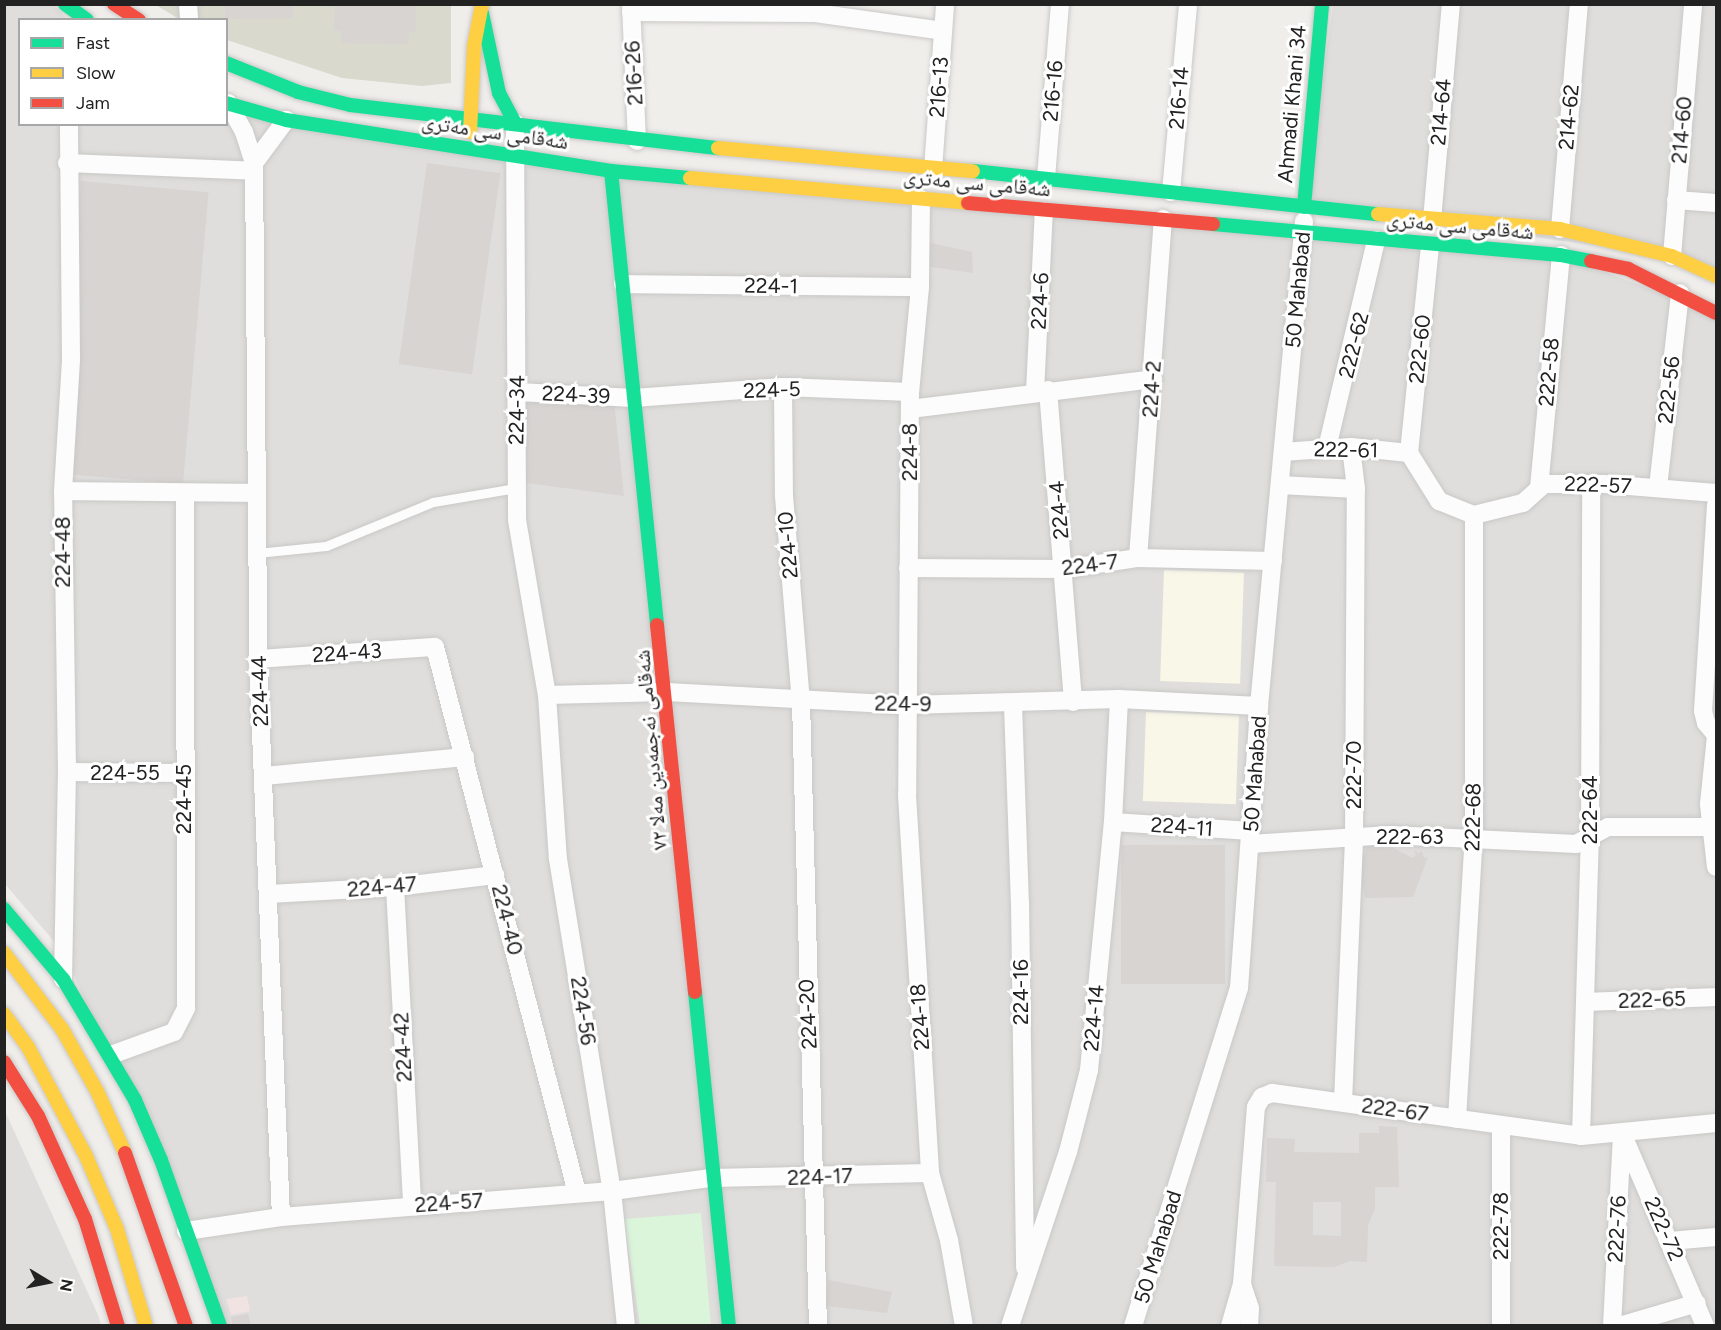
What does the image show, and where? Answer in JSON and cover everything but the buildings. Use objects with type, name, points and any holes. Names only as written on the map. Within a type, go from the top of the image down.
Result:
[{"type":"main road","points":[[65,4],[84,18]]},
{"type":"main road","points":[[114,4],[136,18]]},
{"type":"main road","name":"Ahmadi Khani 34","points":[[1305,207],[1322,4]]},
{"type":"main road","points":[[470,147],[474,46],[482,9]]},
{"type":"main road","points":[[482,9],[499,93],[515,123]]},
{"type":"main road","name":"شەقامی سی مەتری","points":[[228,64],[298,92],[350,105],[471,117],[638,141],[1046,178],[1432,220],[1560,229],[1672,255],[1716,276]]},
{"type":"main road","name":"شەقامی سی مەتری","points":[[228,103],[286,120],[404,140],[470,147],[611,171],[1163,219],[1430,246],[1562,255],[1628,269],[1716,313]]},
{"type":"main road","name":"شەقامی نەجمەدین مەلا ٧٢","points":[[611,171],[667,692],[711,1178],[729,1326]]},
{"type":"main road","points":[[4,909],[63,979],[111,1055],[161,1160],[220,1326]]},
{"type":"main road","points":[[4,953],[62,1029],[97,1090],[135,1176],[186,1326]]},
{"type":"main road","points":[[4,1014],[28,1047],[86,1156],[117,1229],[146,1326]]},
{"type":"main road","points":[[4,1062],[38,1116],[85,1219],[118,1326]]},
{"type":"street","name":"216-13","points":[[933,169],[945,4]]},
{"type":"street","name":"216-16","points":[[1046,178],[1060,4]]},
{"type":"street","name":"216-14","points":[[1171,192],[1188,4]]},
{"type":"street","name":"214-64","points":[[1432,220],[1451,4]]},
{"type":"street","name":"214-62","points":[[1560,229],[1579,4]]},
{"type":"street","name":"214-60","points":[[1672,255],[1693,4]]},
{"type":"street","points":[[631,8],[816,9],[943,31]]},
{"type":"street","name":"216-26","points":[[631,8],[638,141]]},
{"type":"street","name":"224-44","points":[[228,105],[244,132],[254,167],[258,660],[281,1217]]},
{"type":"street","points":[[67,163],[254,167],[286,120]]},
{"type":"street","name":"224-34","points":[[515,123],[517,520],[547,695]]},
{"type":"street","name":"224-48","points":[[63,979],[67,772],[63,491],[71,359],[67,163],[69,126]]},
{"type":"street","name":"224-8","points":[[906,705],[910,400],[920,287],[921,199]]},
{"type":"street","points":[[1676,200],[1716,203]]},
{"type":"street","name":"50 Mahabad","points":[[1133,1326],[1239,988],[1259,706],[1305,207]]},
{"type":"street","name":"224-6","points":[[1041,391],[1044,210]]},
{"type":"street","name":"224-2","points":[[1138,558],[1154,379],[1163,219]]},
{"type":"street","name":"222-62","points":[[1327,448],[1376,240]]},
{"type":"street","name":"222-60","points":[[1409,453],[1430,246]]},
{"type":"street","name":"222-58","points":[[1539,488],[1562,255]]},
{"type":"street","name":"224-1","points":[[623,284],[920,287]]},
{"type":"street","name":"222-56","points":[[1658,487],[1680,293]]},
{"type":"street","name":"224-5","points":[[634,398],[783,387],[910,400],[1099,388],[1154,379]]},
{"type":"street","name":"224-10","points":[[783,387],[784,496],[801,702]]},
{"type":"street","name":"224-4","points":[[1041,391],[1064,569],[1073,702]]},
{"type":"street","name":"224-39","points":[[518,392],[634,398]]},
{"type":"street","name":"222-61","points":[[1283,452],[1351,447],[1409,453]]},
{"type":"street","name":"222-70","points":[[1343,1102],[1354,837],[1356,489],[1351,447]]},
{"type":"street","points":[[1409,453],[1439,501],[1474,515]]},
{"type":"street","name":"222-57","points":[[1474,515],[1523,503],[1544,484],[1658,487],[1716,493]]},
{"type":"street","name":"222-64","points":[[1581,1136],[1587,1002],[1590,837],[1591,484]]},
{"type":"street","points":[[1280,485],[1356,489]]},
{"type":"street","points":[[63,491],[185,495],[256,494]]},
{"type":"street","name":"224-45","points":[[111,1055],[174,1032],[186,1008],[183,773],[185,495]]},
{"type":"street","points":[[1716,505],[1704,711],[1706,723],[1716,736],[1710,827],[1716,867]]},
{"type":"street","name":"222-68","points":[[1457,1119],[1474,837],[1474,515]]},
{"type":"street","name":"224-7","points":[[908,568],[1064,569],[1138,558],[1273,561]]},
{"type":"street","name":"224-43","points":[[258,660],[435,647]]},
{"type":"street","name":"224-40","points":[[435,647],[576,1193]]},
{"type":"street","name":"224-9","points":[[547,695],[667,692],[801,702],[906,705],[1013,705],[1119,699],[1259,706]]},
{"type":"street","name":"224-56","points":[[547,695],[558,859],[612,1191],[621,1325]]},
{"type":"street","name":"224-14","points":[[1010,1326],[1068,1152],[1089,1070],[1113,822],[1119,699]]},
{"type":"street","name":"224-20","points":[[801,702],[806,966],[816,1178],[818,1326]]},
{"type":"street","name":"224-18","points":[[906,705],[913,913],[930,1173],[949,1240],[964,1326]]},
{"type":"street","name":"224-16","points":[[1013,705],[1020,902],[1025,1279]]},
{"type":"street","points":[[264,776],[465,758]]},
{"type":"street","name":"224-55","points":[[67,772],[183,773]]},
{"type":"street","name":"224-11","points":[[1113,822],[1250,838]]},
{"type":"street","name":"222-63","points":[[1250,838],[1474,837],[1576,844],[1608,827],[1710,827]]},
{"type":"street","name":"224-47","points":[[269,894],[395,887],[495,875]]},
{"type":"street","name":"224-42","points":[[395,887],[412,1206]]},
{"type":"street","name":"222-65","points":[[1587,1002],[1716,997]]},
{"type":"street","name":"222-67","points":[[1242,1284],[1256,1107],[1262,1097],[1272,1093],[1581,1136],[1716,1123]]},
{"type":"street","name":"222-78","points":[[1501,1126],[1501,1326]]},
{"type":"street","name":"222-72","points":[[1622,1133],[1706,1326]]},
{"type":"street","name":"222-76","points":[[1612,1326],[1622,1133]]},
{"type":"street","name":"224-17","points":[[711,1178],[816,1178],[930,1173]]},
{"type":"street","name":"224-57","points":[[186,1231],[281,1217],[612,1191],[711,1178]]},
{"type":"street","points":[[1670,1241],[1716,1237]]},
{"type":"street","points":[[1230,1326],[1242,1284]]},
{"type":"street","points":[[1242,1284],[1250,1308],[1249,1326]]},
{"type":"street","points":[[1618,1326],[1696,1304]]},
{"type":"lane","points":[[257,553],[326,546],[433,502],[516,488]]},
{"type":"shaded area","points":[[5,5],[54,5],[66,18],[18,18],[18,126],[228,126],[228,110],[421,146],[1560,255],[1716,314],[1716,1325],[226,1325],[65,954],[5,884]]},
{"type":"shaded area","points":[[156,5],[451,5],[451,83],[422,86],[342,78],[228,40],[228,18],[177,18]]},
{"type":"shaded area","points":[[1333,5],[1716,5],[1716,282],[1672,255],[1305,207]]},
{"type":"shaded area","points":[[1164,570],[1244,573],[1240,684],[1160,681]]},
{"type":"shaded area","points":[[1146,712],[1239,715],[1236,804],[1143,801]]},
{"type":"shaded area","points":[[4,1109],[98,1315],[101,1325],[5,1325]]},
{"type":"shaded area","points":[[247,1296],[250,1311],[231,1315],[226,1299]]},
{"type":"green space","points":[[701,1213],[711,1325],[640,1325],[624,1219]]},
{"type":"traffic: fast","points":[[65,4],[84,18]]},
{"type":"traffic: fast","points":[[1304,207],[1322,4]]},
{"type":"traffic: fast","points":[[482,13],[499,93],[515,123]]},
{"type":"traffic: fast","points":[[228,64],[298,92],[350,105],[718,148]]},
{"type":"traffic: fast","points":[[228,104],[286,120],[611,171],[690,178]]},
{"type":"traffic: fast","points":[[611,171],[657,625]]},
{"type":"traffic: fast","points":[[973,171],[1378,214]]},
{"type":"traffic: fast","points":[[1213,224],[1560,255],[1591,261]]},
{"type":"traffic: fast","points":[[4,909],[63,979],[135,1100],[161,1160],[220,1326]]},
{"type":"traffic: fast","points":[[695,992],[729,1326]]},
{"type":"traffic: slow","points":[[470,132],[474,46],[482,4]]},
{"type":"traffic: slow","points":[[718,148],[973,171]]},
{"type":"traffic: slow","points":[[690,178],[968,203]]},
{"type":"traffic: slow","points":[[1378,214],[1560,229],[1672,256],[1716,276]]},
{"type":"traffic: slow","points":[[4,953],[62,1029],[97,1091],[125,1153]]},
{"type":"traffic: slow","points":[[4,1014],[28,1047],[86,1156],[117,1229],[146,1326]]},
{"type":"traffic: jam","points":[[114,4],[136,18]]},
{"type":"traffic: jam","points":[[968,203],[1213,224]]},
{"type":"traffic: jam","points":[[1591,261],[1628,269],[1716,313]]},
{"type":"traffic: jam","points":[[657,625],[695,992]]},
{"type":"traffic: jam","points":[[4,1062],[38,1116],[85,1219],[118,1326]]},
{"type":"traffic: jam","points":[[125,1153],[186,1326]]}]
